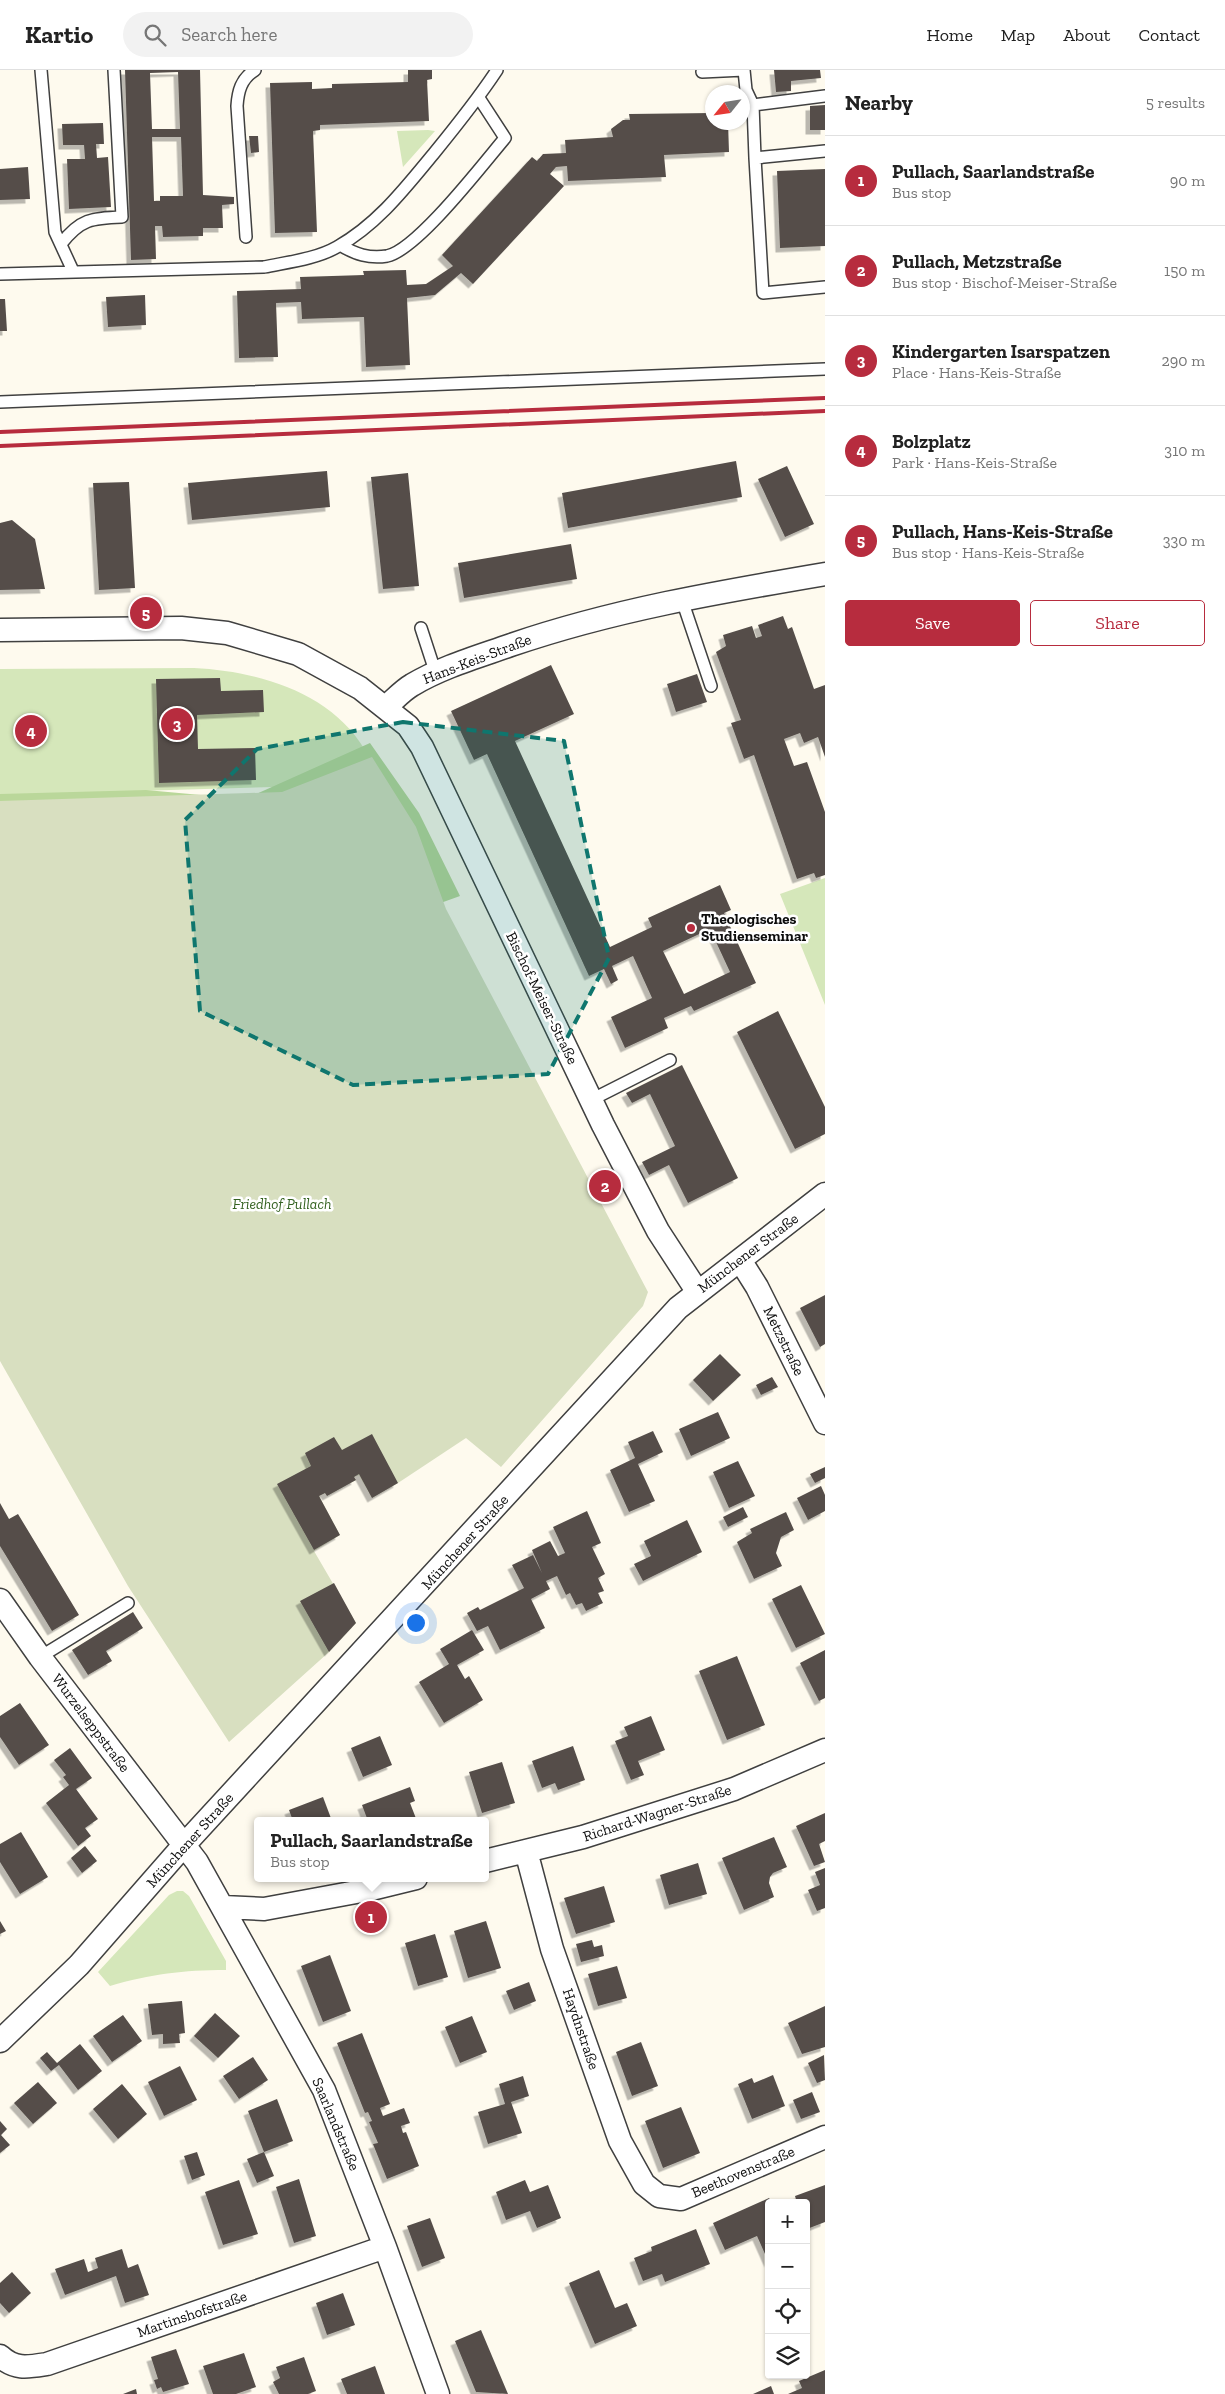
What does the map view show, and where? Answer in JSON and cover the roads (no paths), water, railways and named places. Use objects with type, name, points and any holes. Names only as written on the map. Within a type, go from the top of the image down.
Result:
[{"type":"street","name":"Hans-Keis-Straße","points":[[386,707],[411,686],[466,660],[582,623],[682,600],[825,574]]},
{"type":"street","points":[[0,630],[181,628],[214,630],[298,654],[360,688],[386,707]]},
{"type":"street","name":"Bischof-Meiser-Straße","points":[[386,707],[408,726],[422,747],[591,1100],[658,1231],[697,1292]]},
{"type":"street","name":"Münchener Straße","points":[[0,2041],[79,1965],[184,1845],[441,1569],[653,1335],[697,1292],[825,1194]]},
{"type":"street","name":"Metzstraße","points":[[740,1260],[757,1287],[825,1423]]},
{"type":"street","name":"Wurzelseppstraße","points":[[0,1600],[40,1657],[184,1845]]},
{"type":"street","name":"Richard-Wagner-Straße","points":[[489,1861],[583,1836],[734,1789],[825,1750]]},
{"type":"street","name":"Saarlandstraße","points":[[184,1845],[197,1862],[223,1907],[324,2090],[385,2247],[438,2394]]},
{"type":"street","name":"Haydnstraße","points":[[526,1852],[552,1949],[620,2141],[644,2184],[659,2196]]},
{"type":"street","points":[[223,1907],[264,1909],[400,1882]]},
{"type":"street","name":"Beethovenstraße","points":[[659,2196],[681,2198],[825,2137]]},
{"type":"street","name":"Martinshofstraße","points":[[0,2356],[8,2363],[24,2368],[47,2364],[385,2247]]},
{"type":"lane","points":[[41,70],[55,232],[73,271]]},
{"type":"lane","points":[[61,244],[70,232],[86,220],[122,216],[114,70]]},
{"type":"lane","points":[[246,237],[237,94],[242,82],[255,70]]},
{"type":"lane","points":[[0,274],[264,267],[304,258],[340,245],[361,232],[397,198],[479,98],[497,70]]},
{"type":"lane","points":[[702,72],[744,70],[746,90],[753,105],[763,293],[825,286]]},
{"type":"lane","points":[[753,105],[825,96]]},
{"type":"lane","points":[[340,245],[356,255],[388,256],[416,240],[505,138],[479,98]]},
{"type":"lane","points":[[755,158],[825,151]]},
{"type":"lane","points":[[0,402],[825,369]]},
{"type":"lane","points":[[682,600],[711,686]]},
{"type":"lane","points":[[420,628],[436,674]]},
{"type":"lane","points":[[591,1100],[670,1060]]},
{"type":"lane","points":[[40,1657],[128,1603]]},
{"type":"railway","points":[[0,432],[825,398]]},
{"type":"railway","points":[[0,446],[825,411]]},
{"type":"place","name":"Pullach, Hans-Keis-Straße","points":[[146,613]]},
{"type":"place","name":"Kindergarten Isarspatzen","points":[[177,724]]},
{"type":"place","name":"Bolzplatz","points":[[31,731]]},
{"type":"place","name":"Theologisches Studienseminar","points":[[691,928]]},
{"type":"place","name":"Pullach, Metzstraße","points":[[605,1186]]},
{"type":"place","name":"Pullach, Saarlandstraße","points":[[371,1917]]},
{"type":"park label","name":"Friedhof Pullach","points":[[282,1204]]}]
